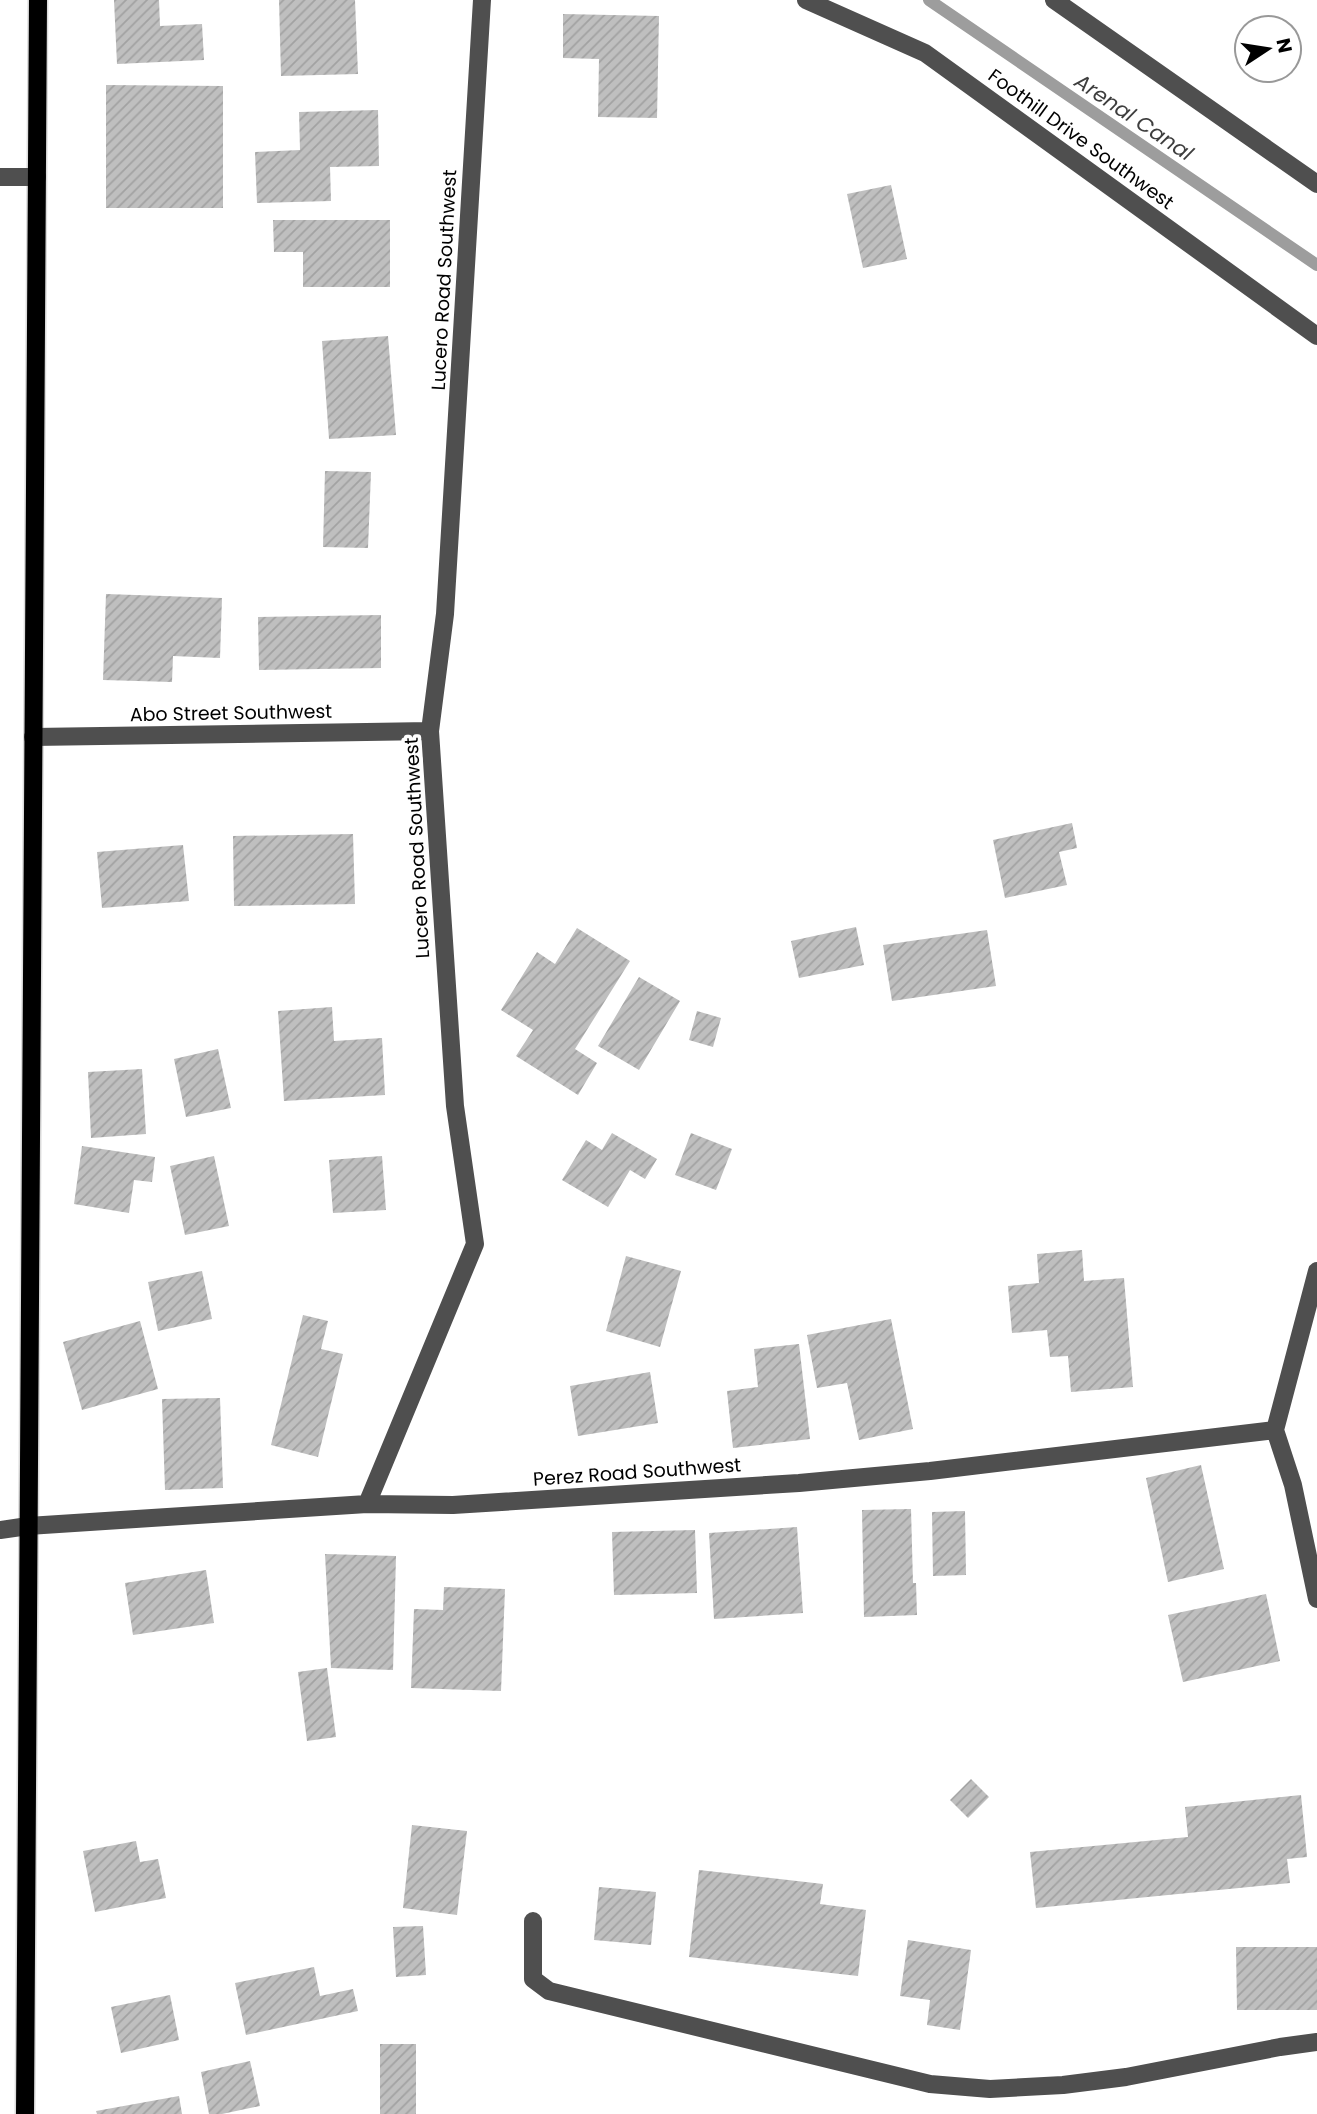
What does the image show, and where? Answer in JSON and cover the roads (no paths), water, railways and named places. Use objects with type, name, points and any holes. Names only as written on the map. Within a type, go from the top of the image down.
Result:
[{"type":"main road","points":[[25,2114],[38,0]]},
{"type":"street","name":"Lucero Road Southwest","points":[[367,1504],[475,1244],[454,1106],[430,732],[446,614],[482,0]]},
{"type":"street","name":"Foothill Drive Southwest","points":[[806,0],[925,53],[1317,336]]},
{"type":"street","points":[[1054,0],[1317,184]]},
{"type":"street","points":[[0,177],[37,177]]},
{"type":"street","name":"Abo Street Southwest","points":[[33,737],[430,732]]},
{"type":"street","points":[[1317,1271],[1275,1430],[1293,1485],[1317,1599]]},
{"type":"street","name":"Perez Road Southwest","points":[[0,1530],[367,1504],[453,1505],[799,1483],[930,1471],[1275,1430]]},
{"type":"street","points":[[533,1921],[533,1979],[549,1992],[930,2084],[990,2089],[1063,2085],[1126,2077],[1317,2042]]},
{"type":"waterway","name":"Arenal Canal","points":[[929,0],[1317,265]]}]
